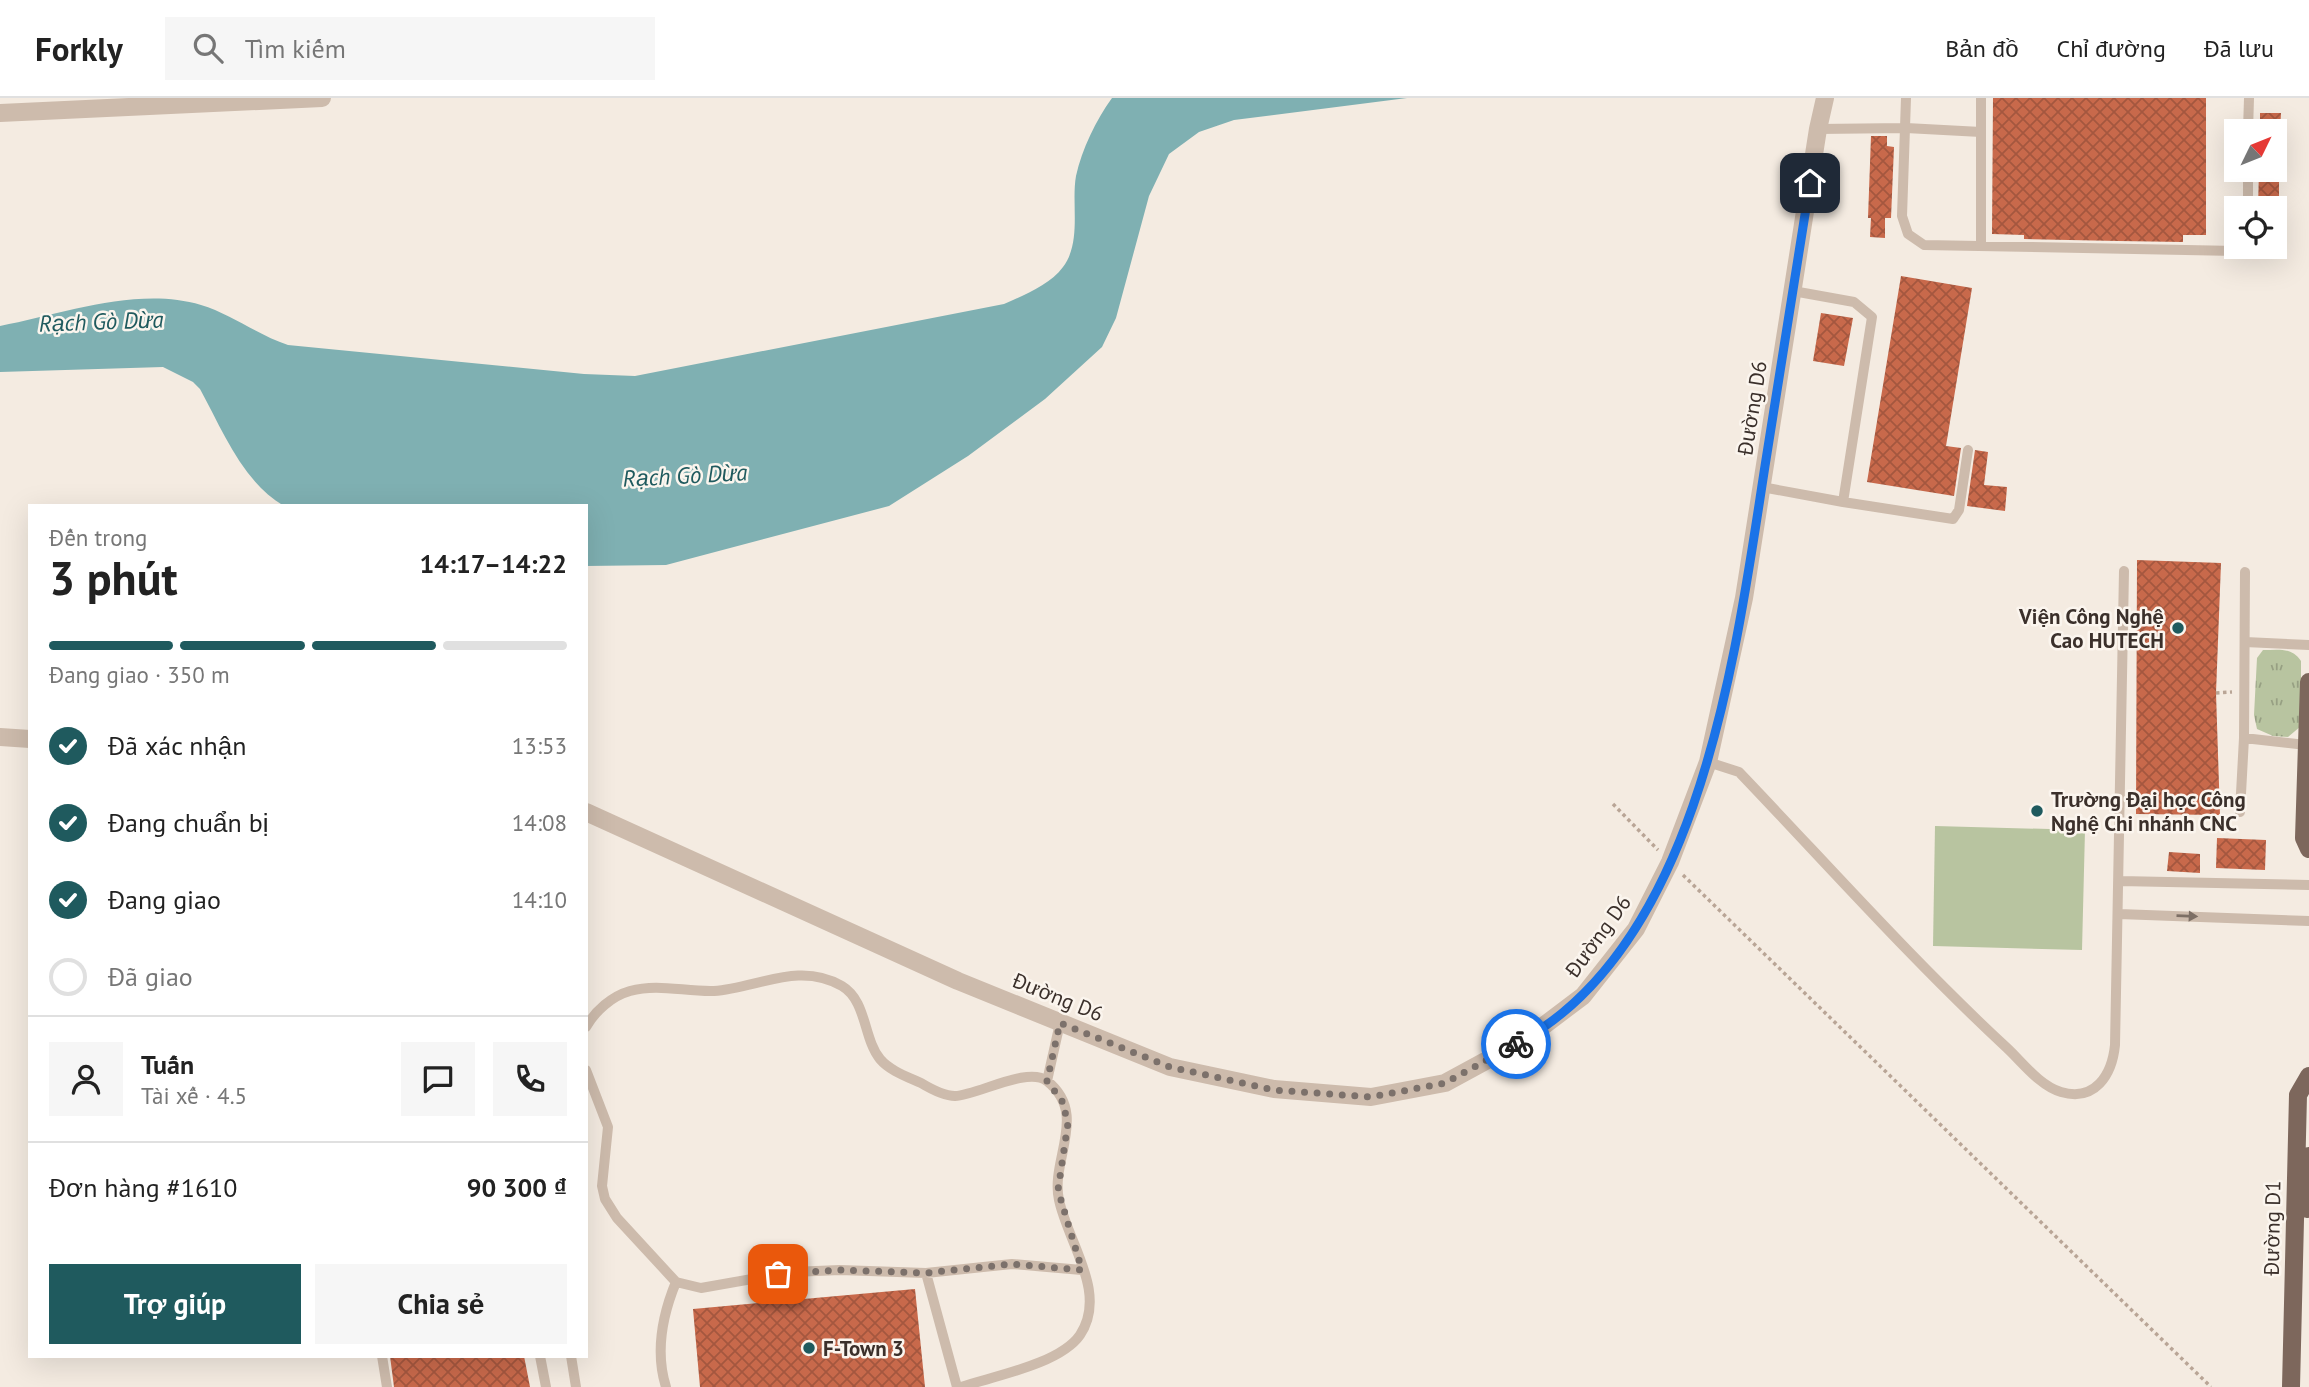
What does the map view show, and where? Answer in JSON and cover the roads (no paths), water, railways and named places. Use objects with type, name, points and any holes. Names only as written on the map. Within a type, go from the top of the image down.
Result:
[{"type":"main road","points":[[2309,682],[2304,838],[2309,849]]},
{"type":"main road","name":"Đường D1","points":[[2294,1386],[2298,1095],[2309,1076]]},
{"type":"main road","name":"Đường D1","points":[[2294,1386],[2309,1156]]},
{"type":"street","points":[[0,113],[322,98]]},
{"type":"street","name":"Đường D6","points":[[588,813],[958,981],[1170,1067],[1274,1090],[1371,1097],[1445,1083],[1526,1039],[1583,996],[1636,929],[1670,862],[1708,762],[1744,598],[1825,98]]},
{"type":"street","points":[[0,737],[28,739]]},
{"type":"lane","points":[[1906,98],[1902,216],[1908,234],[1924,245],[2224,251]]},
{"type":"lane","points":[[1981,98],[1981,246]]},
{"type":"lane","points":[[2248,119],[2249,98]]},
{"type":"lane","points":[[1818,129],[1906,128],[1982,132]]},
{"type":"lane","points":[[1793,291],[1854,302],[1872,317],[1843,502]]},
{"type":"lane","points":[[1762,486],[1952,519],[1959,510],[1968,450]]},
{"type":"lane","points":[[1708,762],[1739,772],[1986,1029],[2050,1087],[2073,1094],[2094,1089],[2103,1082],[2113,1061],[2120,881],[2124,570]]},
{"type":"lane","points":[[2240,812],[2244,738],[2245,572]]},
{"type":"lane","points":[[2245,642],[2309,645]]},
{"type":"lane","points":[[2244,738],[2306,745]]},
{"type":"lane","points":[[2120,881],[2309,885]]},
{"type":"lane","points":[[2119,914],[2309,921]]},
{"type":"lane","points":[[588,1024],[601,1008],[616,996],[629,991],[673,987],[716,991],[775,976],[807,975],[825,978],[849,991],[864,1017],[881,1059],[891,1068],[942,1093],[965,1095],[1030,1076],[1047,1081],[1062,1101],[1068,1123],[1058,1190],[1091,1304],[1087,1322],[1073,1345],[1051,1358],[959,1387],[926,1273]]},
{"type":"lane","points":[[1047,1081],[1060,1023]]},
{"type":"lane","points":[[588,1075],[608,1127],[602,1186],[605,1199],[617,1218],[676,1282],[701,1288],[792,1272],[926,1273],[1012,1264],[1082,1270]]},
{"type":"lane","points":[[666,1387],[659,1364],[662,1327],[676,1282]]},
{"type":"lane","points":[[382,1358],[387,1387]]},
{"type":"lane","points":[[540,1358],[546,1387]]},
{"type":"lane","points":[[571,1358],[576,1387]]},
{"type":"water","name":"Rạch Gò Dừa","points":[[1112,98],[1407,98],[1234,120],[1199,132],[1169,154],[1149,196],[1116,318],[1102,347],[1045,399],[968,456],[889,506],[666,565],[588,566],[588,504],[281,504],[269,496],[245,469],[200,389],[193,382],[163,367],[0,372],[0,326],[126,300],[177,300],[201,305],[288,345],[584,374],[635,376],[1004,304],[1051,279],[1069,257],[1074,235],[1076,176],[1090,135]]},
{"type":"place","name":"Viện Công Nghệ Cao HUTECH","points":[[2178,628]]},
{"type":"place","name":"Trường Đại học Công Nghệ Chi nhánh CNC","points":[[2037,811]]},
{"type":"place","name":"F-Town 3","points":[[809,1348]]}]
